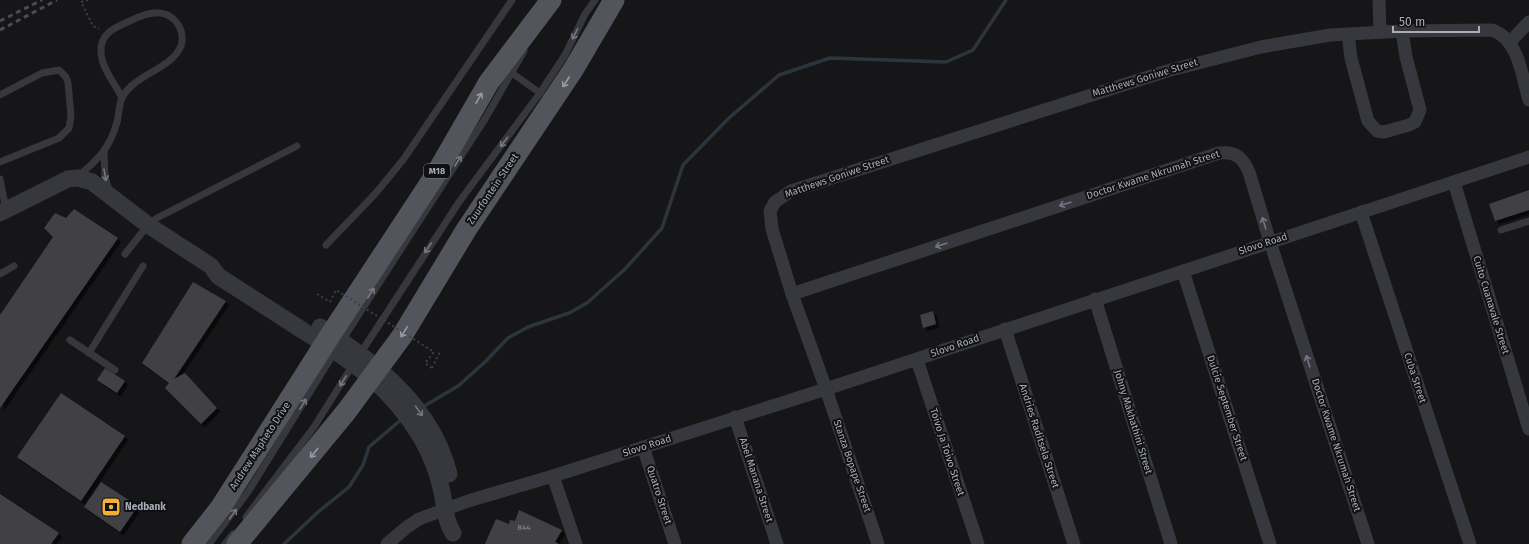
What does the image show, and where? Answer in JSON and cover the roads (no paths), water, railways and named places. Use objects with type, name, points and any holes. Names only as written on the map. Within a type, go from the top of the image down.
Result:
[{"type":"main road","name":"Zuurfontein Street","points":[[375,373],[402,336],[466,230],[573,70],[614,0]]},
{"type":"main road","name":"M18","points":[[333,343],[436,174],[489,82],[550,8]]},
{"type":"main road","name":"Andrew Mapheto Drive","points":[[192,544],[221,507],[333,343]]},
{"type":"main road","points":[[240,530],[303,466],[375,373]]},
{"type":"street","points":[[1379,0],[1380,32]]},
{"type":"street","points":[[1529,22],[1510,42],[1529,100]]},
{"type":"street","name":"Matthews Goniwe Street","points":[[770,211],[775,202],[791,191],[1167,71],[1289,41],[1380,32],[1488,30],[1500,33],[1510,42]]},
{"type":"street","points":[[1348,34],[1351,58],[1368,121],[1377,131],[1384,132],[1410,125],[1415,122],[1420,110],[1406,57],[1402,31]]},
{"type":"street","name":"Doctor Kwame Nkrumah Street","points":[[792,294],[1227,152],[1236,154],[1244,161],[1368,544]]},
{"type":"street","name":"Slovo Road","points":[[387,544],[407,527],[450,507],[553,476],[917,360],[1095,299],[1529,157]]},
{"type":"street","points":[[3,212],[59,183],[75,178],[92,182],[148,225],[211,266],[218,276],[358,358],[397,394],[407,416],[428,436],[437,471],[450,507],[446,523],[452,538]]},
{"type":"street","name":"Cuito Cuanavale Street","points":[[1454,182],[1529,429]]},
{"type":"street","name":"Stanza Bopape Street","points":[[770,211],[772,229],[792,294],[826,389],[878,544]]},
{"type":"street","name":"Cuba Street","points":[[1361,212],[1470,544]]},
{"type":"street","name":"Dulcie September Street","points":[[1183,271],[1270,544]]},
{"type":"street","name":"Johny Makhathini Street","points":[[1095,299],[1171,544]]},
{"type":"street","name":"Andries Raditsela Street","points":[[1005,329],[1074,544]]},
{"type":"street","name":"Toivo Ja Toivo Street","points":[[917,360],[978,544]]},
{"type":"street","name":"Abel Manana Street","points":[[735,417],[777,544]]},
{"type":"street","name":"Quatro Street","points":[[643,447],[676,544]]},
{"type":"street","points":[[553,476],[576,544]]},
{"type":"lane","points":[[326,245],[375,194],[403,160],[512,0]]},
{"type":"lane","points":[[225,544],[240,530],[314,427],[459,202],[540,93],[565,55],[585,14],[595,0]]},
{"type":"lane","points":[[209,544],[248,492],[333,343],[485,119],[550,8]]},
{"type":"lane","points":[[110,196],[105,177],[104,153],[117,122],[122,98],[140,80],[178,52],[182,44],[182,37],[176,21],[171,16],[158,12],[140,16],[108,32],[101,43],[102,60],[122,98]]},
{"type":"lane","points":[[0,95],[42,73],[59,70],[66,77],[72,116],[70,128],[60,138],[0,162]]},
{"type":"lane","points":[[512,73],[540,93]]},
{"type":"lane","points":[[125,254],[148,225],[170,210],[297,146]]},
{"type":"lane","points":[[75,178],[104,153]]},
{"type":"lane","points":[[0,179],[3,212]]},
{"type":"lane","points":[[1501,230],[1529,221]]},
{"type":"lane","points":[[0,274],[14,266]]},
{"type":"lane","points":[[89,352],[143,266]]},
{"type":"lane","points":[[70,340],[115,370]]},
{"type":"waterway","points":[[421,408],[458,386],[485,362],[508,338],[528,327],[569,313],[587,303],[625,269],[662,228],[683,165],[729,118],[779,75],[830,58],[946,62],[973,50],[1006,0]]},
{"type":"waterway","points":[[284,544],[318,512],[349,487],[363,465],[369,447],[403,418]]},
{"type":"railway","points":[[0,21],[42,0]]},
{"type":"railway","points":[[0,30],[57,0]]},
{"type":"place","name":"Nedbank","points":[[111,507]]}]
